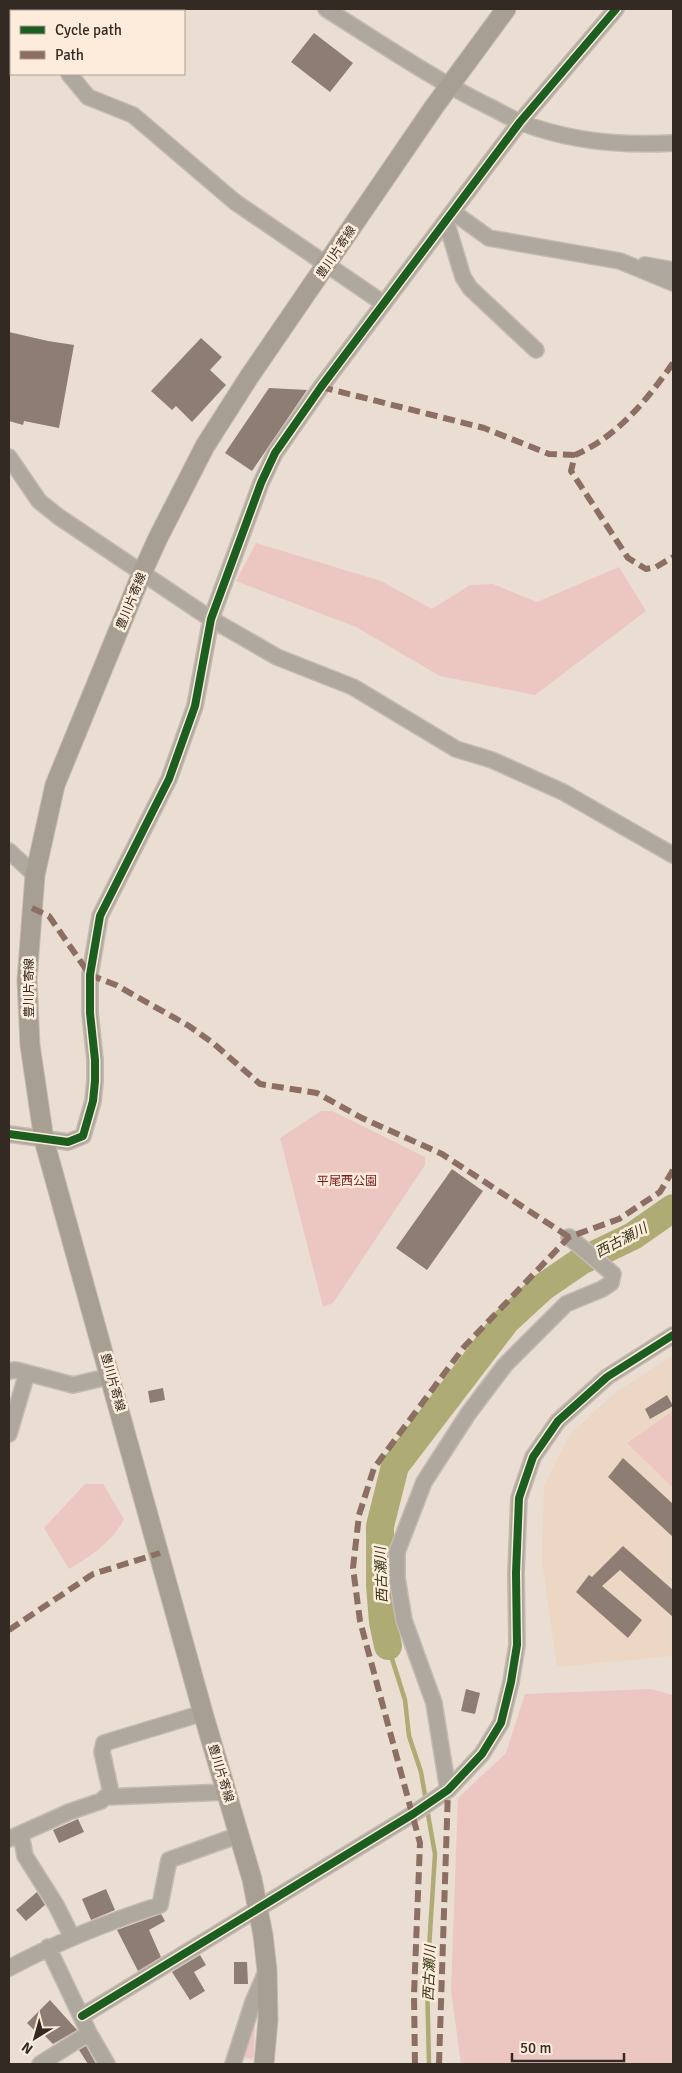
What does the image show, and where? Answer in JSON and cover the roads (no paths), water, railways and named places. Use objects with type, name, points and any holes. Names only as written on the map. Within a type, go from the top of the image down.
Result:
[{"type":"main road","name":"豊川片寄線","points":[[264,2064],[268,2020],[266,1970],[258,1908],[44,1140],[30,1044],[27,980],[35,876],[55,785],[158,538],[206,446],[249,377],[450,85],[506,9]]},
{"type":"street","points":[[326,9],[450,85],[520,122],[598,141],[652,144],[673,142]]},
{"type":"street","points":[[9,1134],[68,1142],[83,1136],[93,1101],[95,1081],[95,1060],[90,1013],[90,975],[100,916],[169,779],[195,706],[210,619],[261,483],[275,453],[383,303],[520,122],[616,9]]},
{"type":"street","points":[[70,75],[88,97],[133,116],[235,202],[326,266],[383,303]]},
{"type":"street","points":[[450,216],[489,238],[673,270]]},
{"type":"street","points":[[450,216],[464,277],[470,288],[536,350]]},
{"type":"street","points":[[620,261],[673,283]]},
{"type":"street","points":[[9,458],[39,500],[59,517],[210,619],[277,657],[353,687],[456,749],[492,760],[563,792],[673,855]]},
{"type":"street","points":[[9,851],[35,876]]},
{"type":"street","points":[[442,1793],[434,1703],[404,1620],[397,1578],[397,1552],[424,1482],[468,1414],[505,1365],[566,1304],[602,1289],[611,1283],[613,1274],[569,1237]]},
{"type":"street","points":[[82,2016],[418,1810],[442,1793],[482,1754],[501,1723],[517,1645],[516,1573],[519,1498],[533,1457],[558,1421],[607,1377],[673,1335]]},
{"type":"street","points":[[9,1371],[16,1370],[73,1384],[111,1376]]},
{"type":"street","points":[[9,1434],[27,1373]]},
{"type":"street","points":[[72,1937],[56,1905],[25,1856],[15,1836],[69,1812],[101,1801],[110,1793],[102,1752],[104,1742],[203,1713]]},
{"type":"street","points":[[106,1797],[226,1792]]},
{"type":"street","points":[[9,1968],[48,1947],[106,1923],[160,1905],[169,1860],[239,1835]]},
{"type":"street","points":[[48,1947],[89,2032],[107,2064]]},
{"type":"street","points":[[238,2063],[252,2002],[266,1970]]},
{"type":"street","points":[[40,2064],[89,2032]]},
{"type":"waterway","name":"西古瀬川","points":[[388,1646],[383,1622],[380,1585],[380,1526],[395,1466],[506,1321],[543,1287],[581,1261],[633,1236],[673,1208]]},
{"type":"waterway","name":"西古瀬川","points":[[388,1646],[405,1700],[409,1736],[421,1772],[426,1801]]},
{"type":"waterway","name":"西古瀬川","points":[[427,1809],[435,1854],[427,1980],[429,2064]]},
{"type":"park label","name":"平尾西公園","points":[[347,1181]]}]
